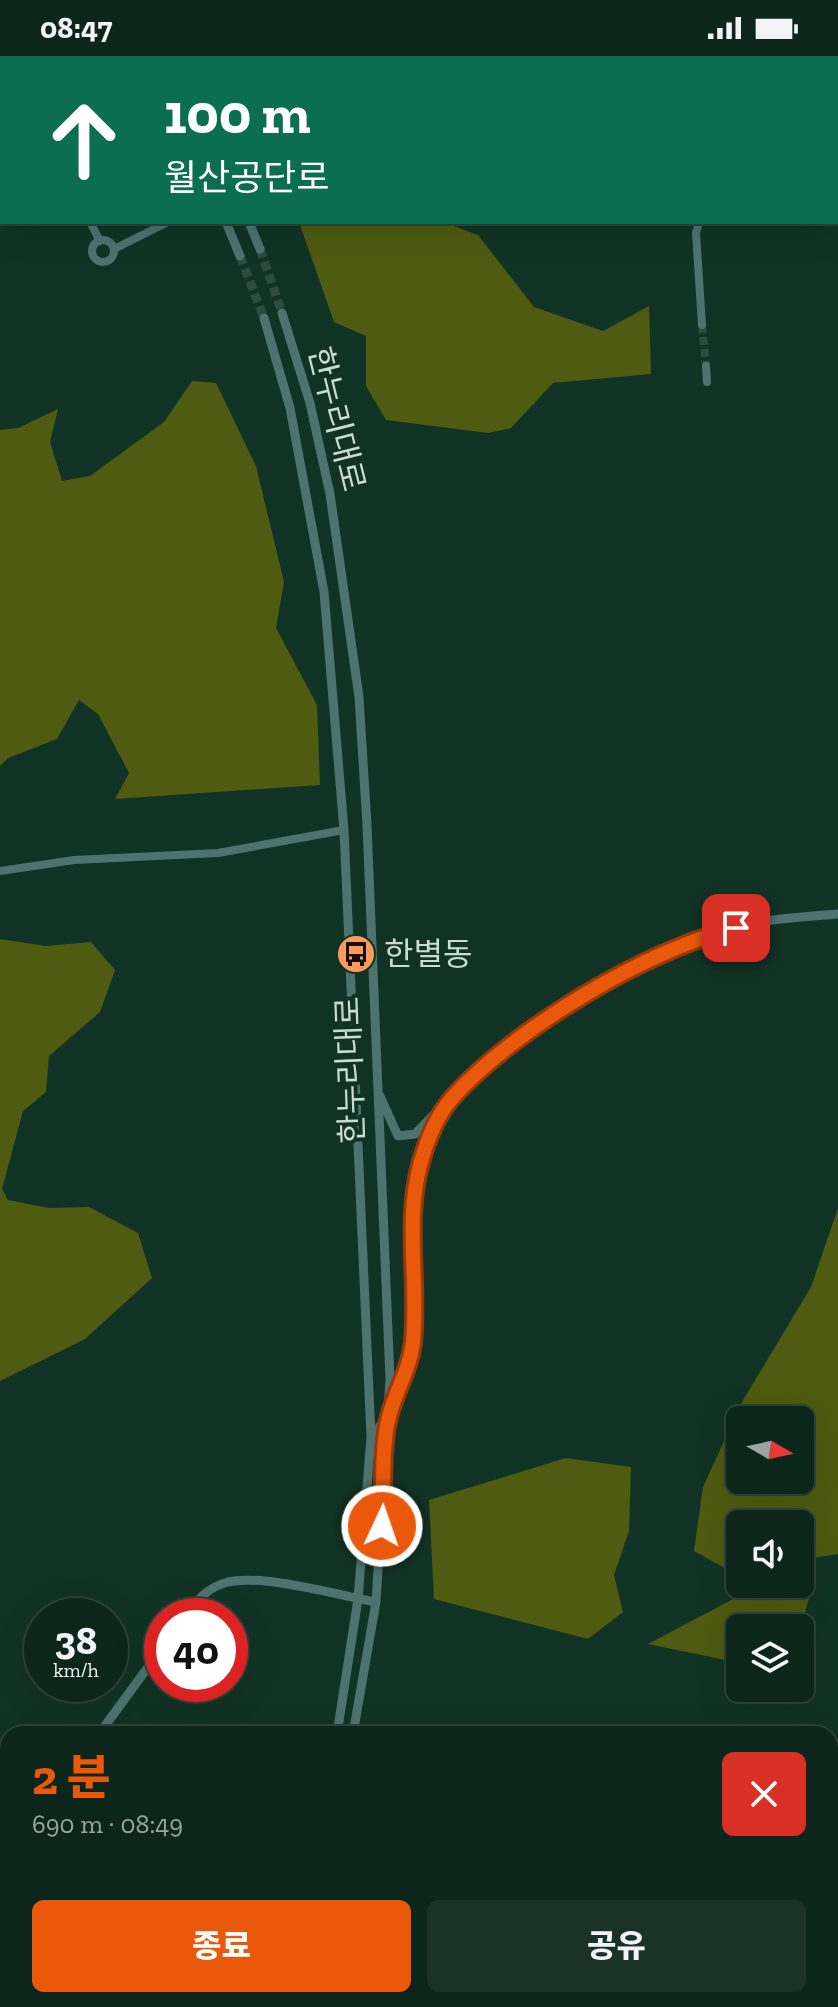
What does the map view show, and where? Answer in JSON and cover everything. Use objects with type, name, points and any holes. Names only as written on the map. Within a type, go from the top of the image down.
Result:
[{"type":"street","points":[[91,224],[100,241]]},
{"type":"street","points":[[100,241],[92,248],[97,261],[107,261],[114,249],[164,224]]},
{"type":"street","points":[[227,224],[240,256]]},
{"type":"street","points":[[250,224],[260,249]]},
{"type":"street","points":[[698,224],[696,233],[702,325]]},
{"type":"street","points":[[100,241],[110,243],[114,249]]},
{"type":"street","name":"한누리대로","points":[[282,313],[310,403],[330,494],[357,682],[390,1379],[376,1602],[354,1726]]},
{"type":"street","name":"한누리대로","points":[[264,318],[290,408],[324,592],[344,830],[371,1437],[358,1599],[338,1726]]},
{"type":"street","points":[[706,366],[707,382]]},
{"type":"street","points":[[0,871],[74,860],[218,853],[344,830]]},
{"type":"street","points":[[377,1089],[398,1136],[415,1134],[495,1059],[561,1009],[707,935],[766,921],[838,914]]},
{"type":"street","points":[[371,1437],[388,1418],[411,1353],[414,1195],[421,1161],[434,1127],[452,1098]]},
{"type":"street","points":[[200,1598],[230,1582],[263,1582],[376,1602]]},
{"type":"street","points":[[105,1726],[144,1673]]},
{"type":"green space","points":[[300,224],[448,224],[478,235],[534,307],[603,331],[649,306],[651,374],[553,383],[511,428],[488,433],[386,420],[366,386],[366,336],[334,322]]},
{"type":"green space","points":[[192,381],[216,383],[256,466],[284,582],[276,628],[317,705],[320,785],[115,799],[129,773],[98,714],[79,700],[57,739],[8,758],[0,766],[0,430],[18,428],[58,409],[50,442],[62,481],[90,476],[164,422]]},
{"type":"green space","points":[[0,939],[46,946],[91,942],[115,970],[100,1012],[49,1056],[46,1092],[23,1111],[2,1189],[8,1200],[49,1208],[89,1207],[138,1233],[152,1278],[85,1339],[0,1381]]},
{"type":"green space","points":[[838,1208],[838,1554],[814,1558],[814,1510],[726,1510],[726,1569],[694,1551],[703,1487],[726,1437],[726,1494],[814,1494],[814,1406],[740,1406],[811,1287]]},
{"type":"green space","points":[[566,1458],[631,1467],[629,1531],[614,1575],[623,1612],[588,1639],[434,1599],[429,1500]]},
{"type":"green space","points":[[735,1598],[809,1598],[805,1614],[726,1614],[726,1660],[648,1644]]},
{"type":"tunnel","points":[[260,249],[282,313]]},
{"type":"tunnel","points":[[240,256],[264,318]]},
{"type":"tunnel","points":[[702,325],[706,366]]},
{"type":"place","name":"한별동","points":[[356,954]]},
{"type":"route","points":[[382,1526],[388,1418],[407,1371],[414,1325],[414,1195],[421,1161],[434,1127],[452,1098],[495,1059],[561,1009],[594,989],[707,935],[736,928]]}]
